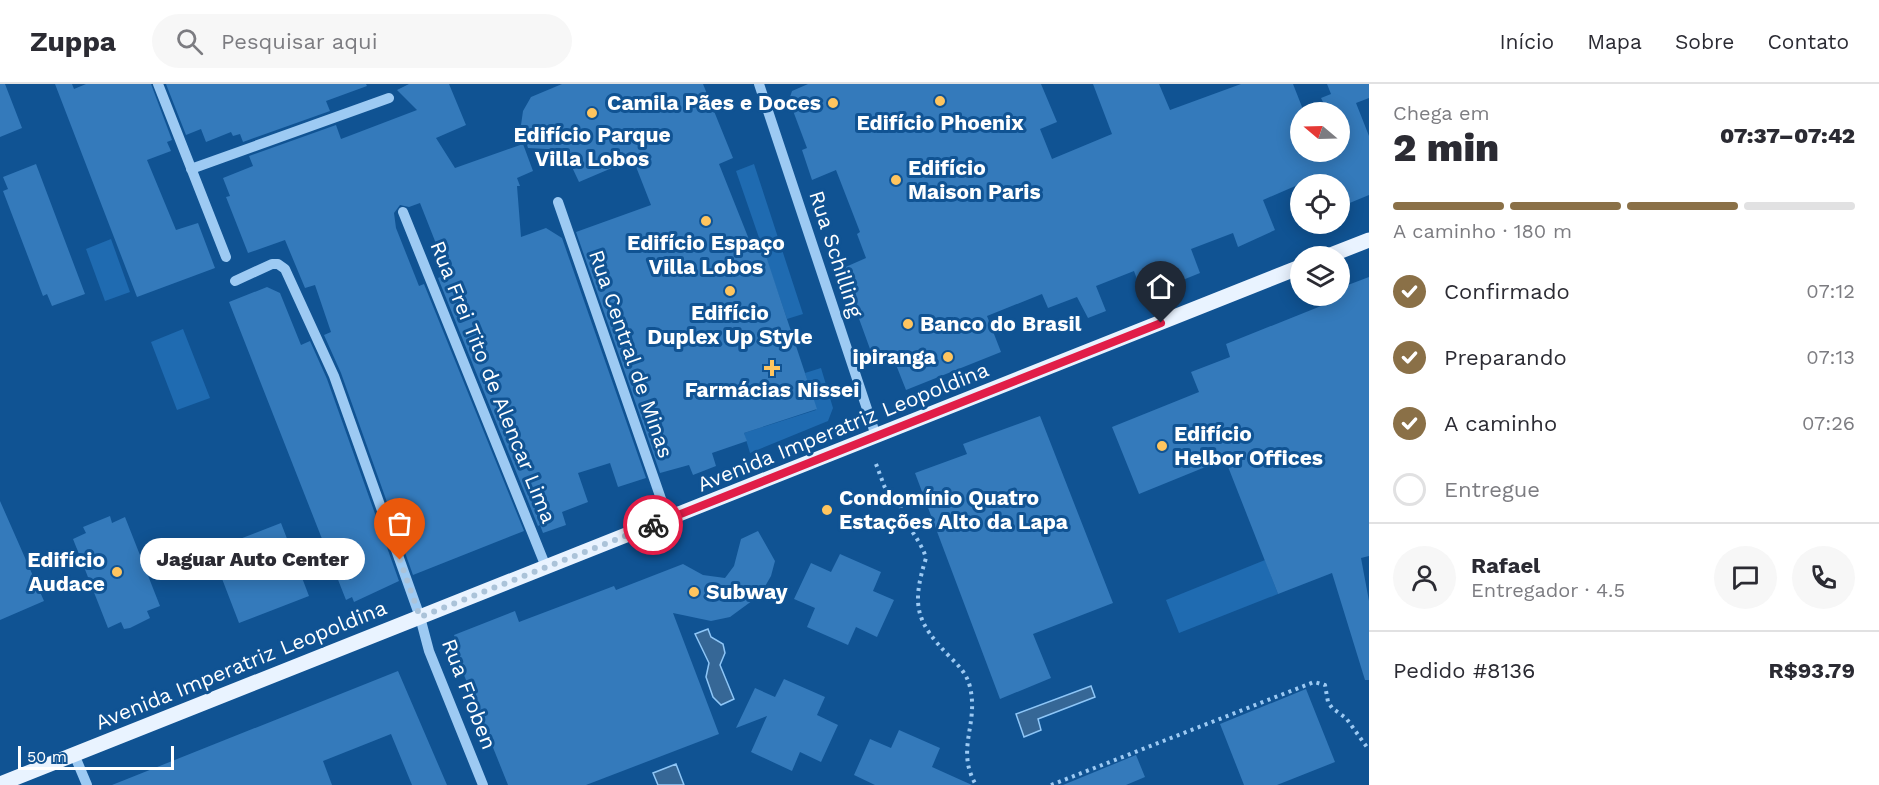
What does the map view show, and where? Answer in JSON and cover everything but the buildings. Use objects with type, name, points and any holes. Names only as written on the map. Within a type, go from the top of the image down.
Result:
[{"type":"main road","points":[[1350,247],[1369,240]]},
{"type":"main road","name":"Avenida Imperatriz Leopoldina","points":[[0,784],[1290,271]]},
{"type":"street","points":[[158,84],[226,257]]},
{"type":"street","name":"Rua Schilling","points":[[759,84],[876,436]]},
{"type":"street","points":[[191,169],[390,98]]},
{"type":"street","name":"Rua Central de Minas","points":[[558,202],[668,519]]},
{"type":"street","name":"Rua Frei Tito de Alencar Lima","points":[[403,212],[546,567]]},
{"type":"street","name":"Rua Froben","points":[[235,281],[272,264],[278,264],[285,269],[334,376],[420,617],[429,651],[483,785]]},
{"type":"street","points":[[74,754],[87,785]]},
{"type":"path","points":[[876,464],[888,496],[900,499],[899,511],[915,532],[926,558],[921,574],[918,608],[920,620],[926,632],[965,672],[970,686],[973,719],[965,755],[968,770],[976,785]]},
{"type":"path","points":[[1051,785],[1314,682],[1325,685],[1332,708],[1346,718],[1369,750]]},
{"type":"shaded area","points":[[754,164],[803,314],[787,319],[736,171]]},
{"type":"shaded area","points":[[111,239],[130,292],[105,301],[86,249]]},
{"type":"shaded area","points":[[183,329],[210,398],[177,410],[151,342]]},
{"type":"shaded area","points":[[821,368],[833,408],[828,421],[750,453],[744,433],[816,410],[805,373]]},
{"type":"shaded area","points":[[1265,560],[1278,594],[1179,633],[1166,600]]},
{"type":"shaded area","points":[[708,629],[711,637],[723,644],[725,653],[720,665],[734,699],[721,705],[713,697],[706,677],[709,663],[695,634]]},
{"type":"shaded area","points":[[1091,686],[1095,697],[1038,719],[1041,730],[1024,737],[1016,714]]},
{"type":"shaded area","points":[[676,764],[684,785],[658,785],[653,773]]},
{"type":"way so far","points":[[400,560],[420,617],[653,525]]},
{"type":"place","name":"Edifício Phoenix","points":[[940,101]]},
{"type":"place","name":"Camila Pães e Doces","points":[[833,103]]},
{"type":"place","name":"Edifício Parque Villa Lobos","points":[[592,113]]},
{"type":"place","name":"Edifício Maison Paris","points":[[896,180]]},
{"type":"place","name":"Edifício Espaço Villa Lobos","points":[[706,221]]},
{"type":"place","name":"Edifício Duplex Up Style","points":[[730,291]]},
{"type":"place","name":"Banco do Brasil","points":[[908,324]]},
{"type":"place","name":"ipiranga","points":[[948,357]]},
{"type":"place","name":"Farmácias Nissei","points":[[772,368]]},
{"type":"place","name":"Edifício Helbor Offices","points":[[1162,446]]},
{"type":"place","name":"Condomínio Quatro Estações Alto da Lapa","points":[[827,510]]},
{"type":"place","name":"Jaguar Auto Center","points":[[400,560]]},
{"type":"place","name":"Edifício Audace","points":[[117,572]]},
{"type":"place","name":"Subway","points":[[694,592]]},
{"type":"route","points":[[653,525],[1161,323]]}]
